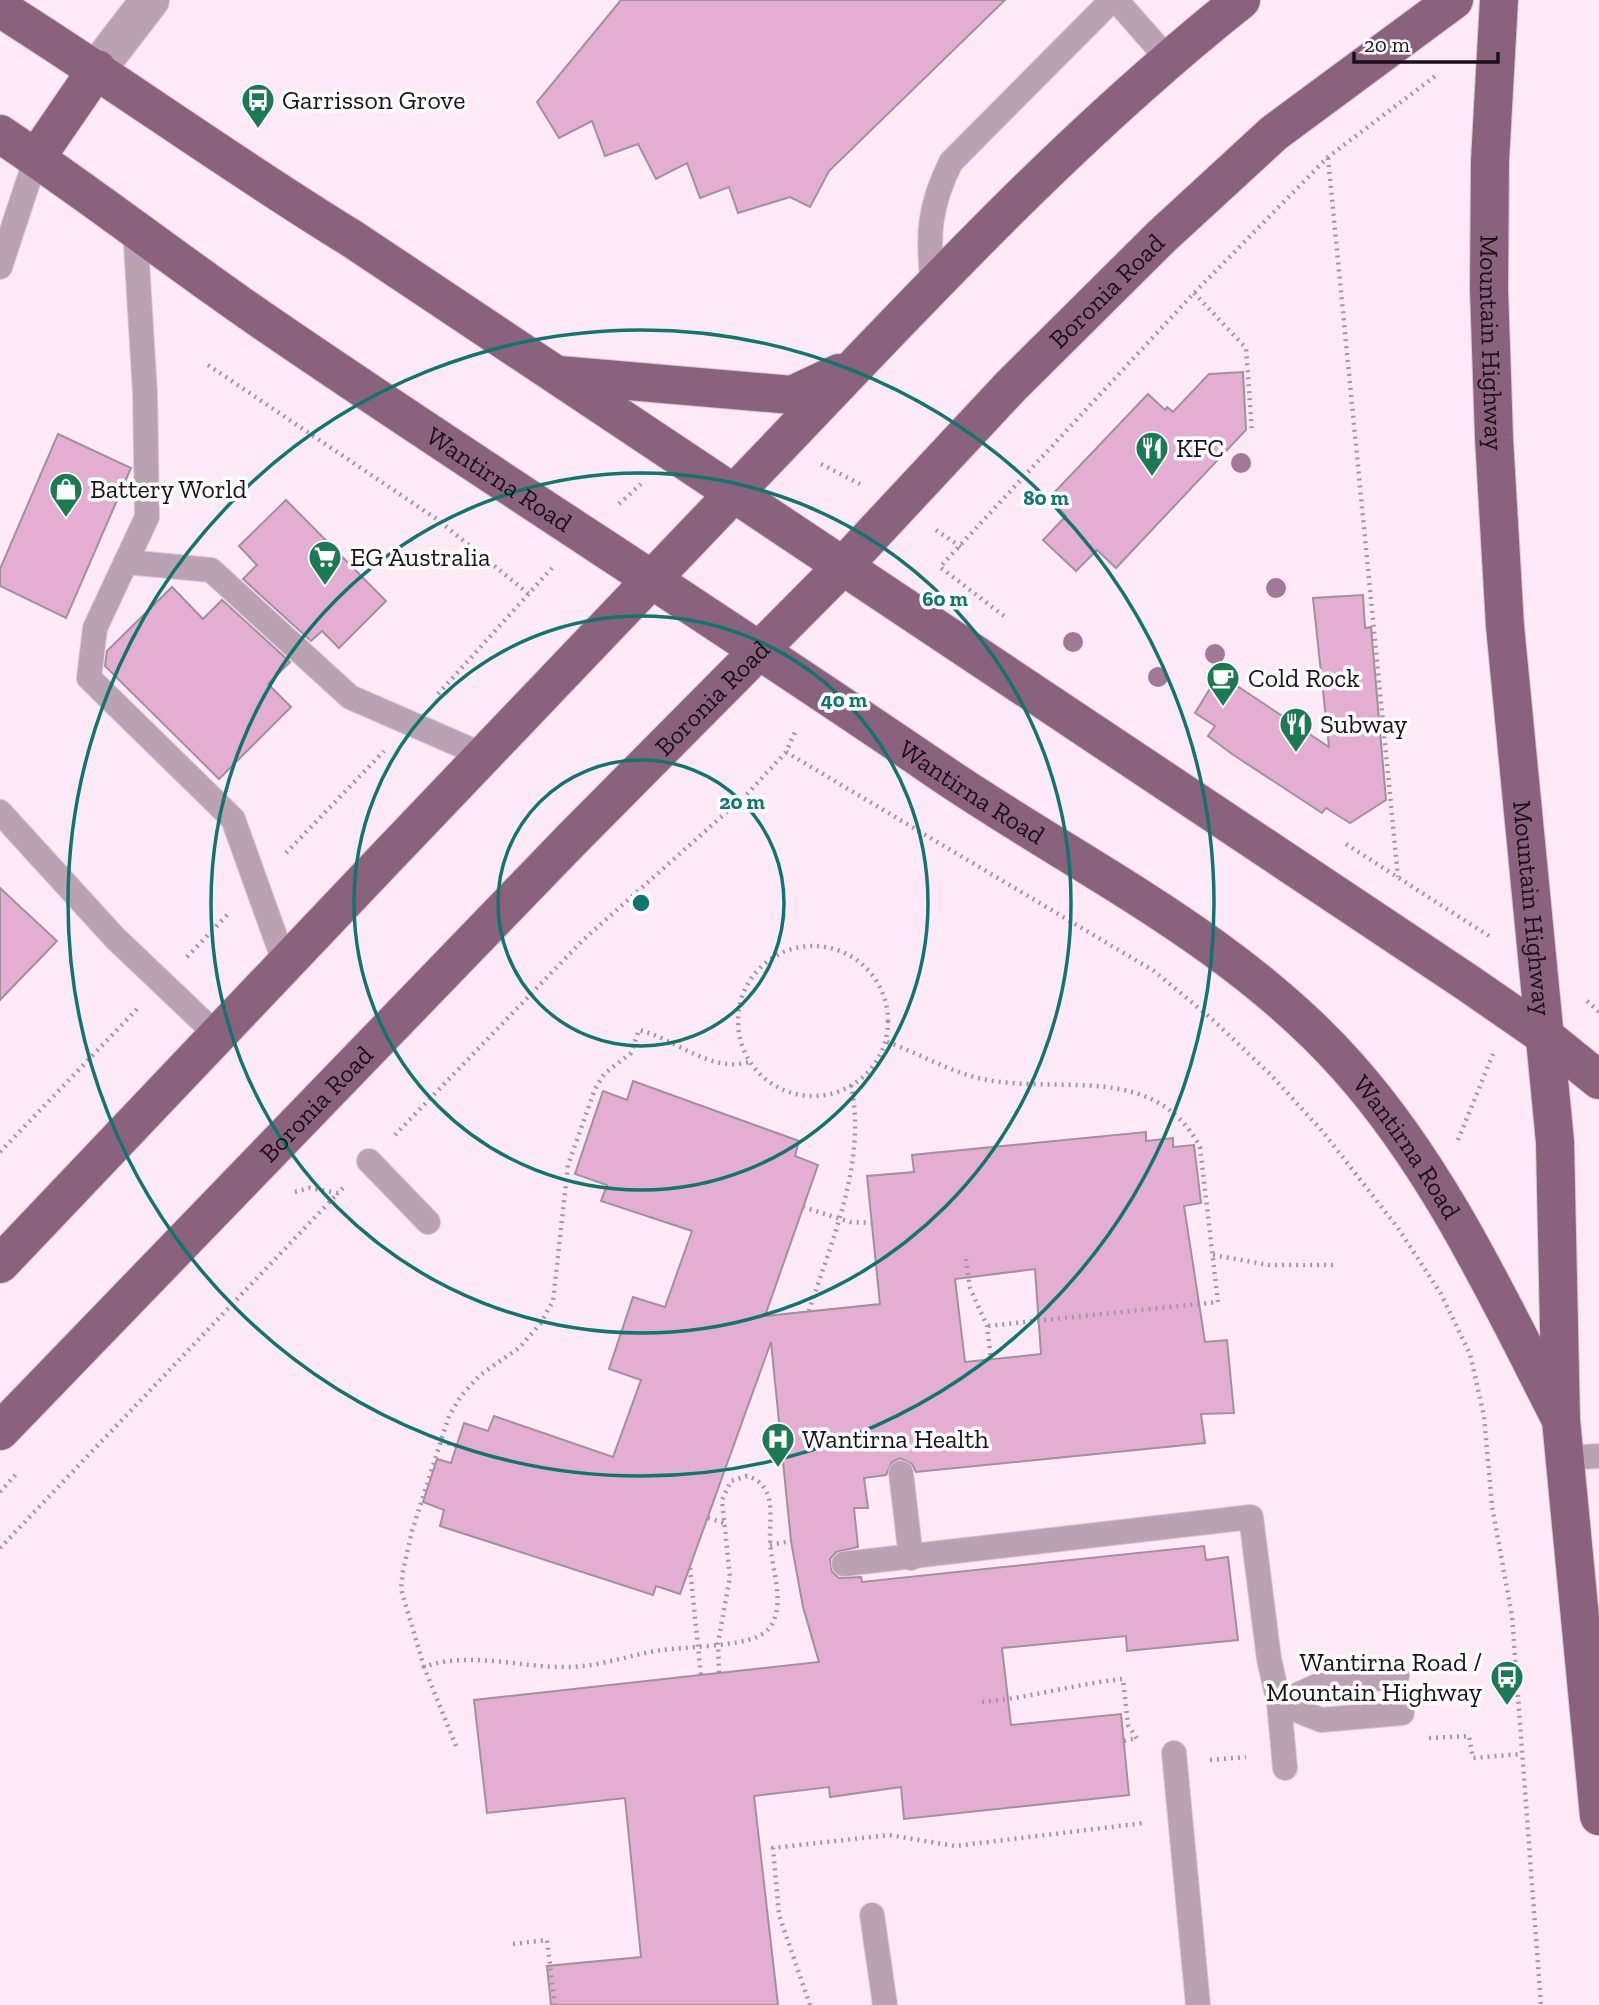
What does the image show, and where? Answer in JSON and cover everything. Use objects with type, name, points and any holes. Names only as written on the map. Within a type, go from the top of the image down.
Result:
[{"type":"main road","points":[[0,1264],[649,579],[933,284],[1167,58],[1241,0]]},
{"type":"main road","name":"Boronia Road","points":[[0,1431],[572,839],[842,567],[1021,377],[1234,169],[1294,118],[1454,0]]},
{"type":"main road","name":"Mountain Highway","points":[[1500,0],[1490,161],[1489,289],[1494,438],[1505,626],[1555,1142],[1561,1420],[1583,1457],[1599,1816]]},
{"type":"main road","points":[[0,8],[97,69],[244,172],[351,238],[1489,997],[1546,1037],[1599,1080]]},
{"type":"main road","points":[[36,158],[97,69]]},
{"type":"main road","name":"Wantirna Road","points":[[0,134],[271,326],[649,579],[817,687],[1014,822],[1224,954],[1281,999],[1347,1065],[1385,1111],[1435,1188],[1494,1290],[1561,1420]]},
{"type":"main road","points":[[557,375],[792,395],[856,365]]},
{"type":"street","points":[[97,69],[150,0]]},
{"type":"lane","points":[[933,284],[928,243],[935,194],[951,162],[1114,0],[1167,58]]},
{"type":"lane","points":[[0,267],[36,158]]},
{"type":"lane","points":[[135,229],[145,393],[147,517],[95,628],[89,678],[233,819],[285,964]]},
{"type":"lane","points":[[126,562],[211,570],[350,697],[484,755]]},
{"type":"lane","points":[[0,812],[116,938],[217,1035]]},
{"type":"lane","points":[[369,1161],[428,1222]]},
{"type":"lane","points":[[901,1473],[911,1558]]},
{"type":"lane","points":[[844,1564],[1251,1517],[1285,1760]]},
{"type":"lane","points":[[1279,1703],[1317,1686],[1397,1676]]},
{"type":"lane","points":[[1279,1703],[1321,1720],[1402,1713]]},
{"type":"lane","points":[[1174,1758],[1198,2005]]},
{"type":"lane","points":[[872,1915],[885,2005]]},
{"type":"path","points":[[1014,623],[940,567],[1194,293],[1328,157],[1438,74]]},
{"type":"path","points":[[1328,157],[1398,878]]},
{"type":"path","points":[[1194,293],[1247,348],[1252,433]]},
{"type":"path","points":[[208,365],[438,520],[530,595]]},
{"type":"path","points":[[369,1161],[583,940],[748,793],[786,752],[817,687]]},
{"type":"path","points":[[786,752],[1154,971],[1212,1019],[1271,1075],[1322,1132],[1398,1228],[1441,1294],[1470,1354],[1484,1416],[1492,1506],[1512,1616],[1541,2005]]},
{"type":"path","points":[[1341,841],[1537,965],[1583,997],[1599,1012]]},
{"type":"path","points":[[1398,1228],[1435,1188],[1493,1058],[1482,931]]},
{"type":"path","points":[[819,945],[845,951],[873,974],[886,1000],[887,1041],[881,1056],[861,1080],[838,1093],[797,1096],[772,1085],[749,1062],[737,1027],[740,1001],[747,982],[764,962],[788,948],[819,945]]},
{"type":"path","points":[[456,1746],[424,1667],[401,1590],[412,1531],[449,1416],[461,1395],[480,1375],[519,1348],[540,1324],[553,1301],[568,1165],[595,1089],[604,1074],[631,1053],[639,1030],[670,1040],[704,1059],[720,1064],[749,1062]]},
{"type":"path","points":[[887,1041],[960,1073],[986,1080],[1113,1087],[1136,1093],[1175,1115],[1193,1133],[1200,1147],[1218,1302],[987,1326]]},
{"type":"path","points":[[808,1311],[839,1219],[853,1159],[855,1124],[850,1086]]},
{"type":"path","points":[[0,1548],[338,1193]]},
{"type":"path","points":[[803,1207],[839,1219],[872,1223]]},
{"type":"path","points":[[1213,1255],[1269,1265],[1337,1265]]},
{"type":"path","points":[[966,1259],[970,1288],[987,1326],[991,1359]]},
{"type":"path","points":[[441,1441],[456,1446]]},
{"type":"path","points":[[424,1667],[452,1660],[531,1667],[594,1666],[659,1650],[698,1646],[718,1643],[756,1638],[769,1628],[778,1606],[770,1545],[769,1493],[755,1478],[737,1476],[731,1481],[722,1500],[730,1577],[718,1643],[719,1674]]},
{"type":"path","points":[[708,1518],[724,1523]]},
{"type":"path","points":[[770,1545],[791,1541]]},
{"type":"path","points":[[690,1568],[701,1676]]},
{"type":"path","points":[[982,1702],[1019,1699],[1075,1684],[1123,1679],[1128,1725],[1137,1738],[1146,1766],[1174,1758],[1285,1760]]},
{"type":"path","points":[[1416,1739],[1469,1736],[1473,1758],[1521,1754]]},
{"type":"path","points":[[1124,1741],[1137,1738]]},
{"type":"path","points":[[1146,1815],[1146,1836]]},
{"type":"path","points":[[810,2005],[779,1915],[773,1848],[889,1835],[955,1846],[1145,1822]]},
{"type":"path","points":[[513,1944],[547,1940],[555,2005]]},
{"type":"building","points":[[621,0],[1005,0],[829,171],[810,207],[790,197],[738,213],[729,187],[700,198],[687,163],[656,179],[638,144],[605,156],[592,121],[559,138],[537,102]]},
{"type":"building","name":"KFC","points":[[1243,372],[1246,430],[1116,568],[1097,550],[1076,571],[1043,540],[1066,516],[1049,498],[1148,394],[1165,410],[1167,407],[1173,412],[1209,374]]},
{"type":"building","name":"Battery World","points":[[58,434],[131,468],[66,618],[0,586],[0,569]]},
{"type":"building","name":"EG Australia","points":[[286,500],[386,601],[339,648],[322,631],[311,641],[243,579],[257,565],[239,546]]},
{"type":"building","points":[[172,587],[203,619],[222,600],[290,662],[268,684],[291,707],[219,779],[105,666],[107,651]]},
{"type":"building","points":[[1363,595],[1365,628],[1371,627],[1386,800],[1350,823],[1326,808],[1322,813],[1232,754],[1208,736],[1215,726],[1195,713],[1219,674],[1329,747],[1313,598]]},
{"type":"building","points":[[0,888],[57,941],[0,1000]]},
{"type":"building","points":[[633,1081],[799,1141],[795,1156],[818,1165],[765,1316],[880,1304],[867,1176],[914,1172],[912,1155],[1146,1132],[1146,1141],[1173,1138],[1173,1147],[1194,1145],[1201,1203],[1184,1206],[1205,1342],[1227,1340],[1234,1413],[1201,1414],[1205,1443],[916,1472],[912,1464],[900,1458],[892,1462],[886,1475],[864,1478],[868,1508],[854,1508],[858,1547],[836,1552],[830,1559],[832,1572],[839,1578],[861,1577],[862,1582],[1204,1546],[1206,1560],[1228,1557],[1238,1640],[1127,1651],[1126,1636],[1002,1648],[1011,1725],[1121,1714],[1129,1795],[904,1819],[901,1787],[830,1797],[829,1787],[754,1796],[778,2005],[551,2005],[547,1966],[641,1957],[625,1798],[487,1813],[474,1700],[819,1662],[803,1607],[791,1541],[771,1342],[680,1594],[656,1586],[653,1595],[440,1526],[444,1510],[423,1502],[437,1459],[451,1463],[464,1423],[488,1431],[494,1416],[613,1457],[641,1380],[609,1369],[633,1297],[665,1307],[692,1231],[601,1201],[607,1185],[575,1174],[603,1091],[627,1100]],"holes":[[[1035,1269],[1041,1354],[965,1362],[955,1279]]]},
{"type":"place","name":"Garrisson Grove","points":[[258,130]]},
{"type":"place","name":"KFC","points":[[1152,478]]},
{"type":"place","name":"Battery World","points":[[66,519]]},
{"type":"place","name":"EG Australia","points":[[325,587]]},
{"type":"place","name":"Cold Rock","points":[[1223,708]]},
{"type":"place","name":"Subway","points":[[1296,754]]},
{"type":"place","name":"Wantirna Health","points":[[778,1469]]},
{"type":"place","name":"Wantirna Road / Mountain Highway","points":[[1507,1707]]}]
